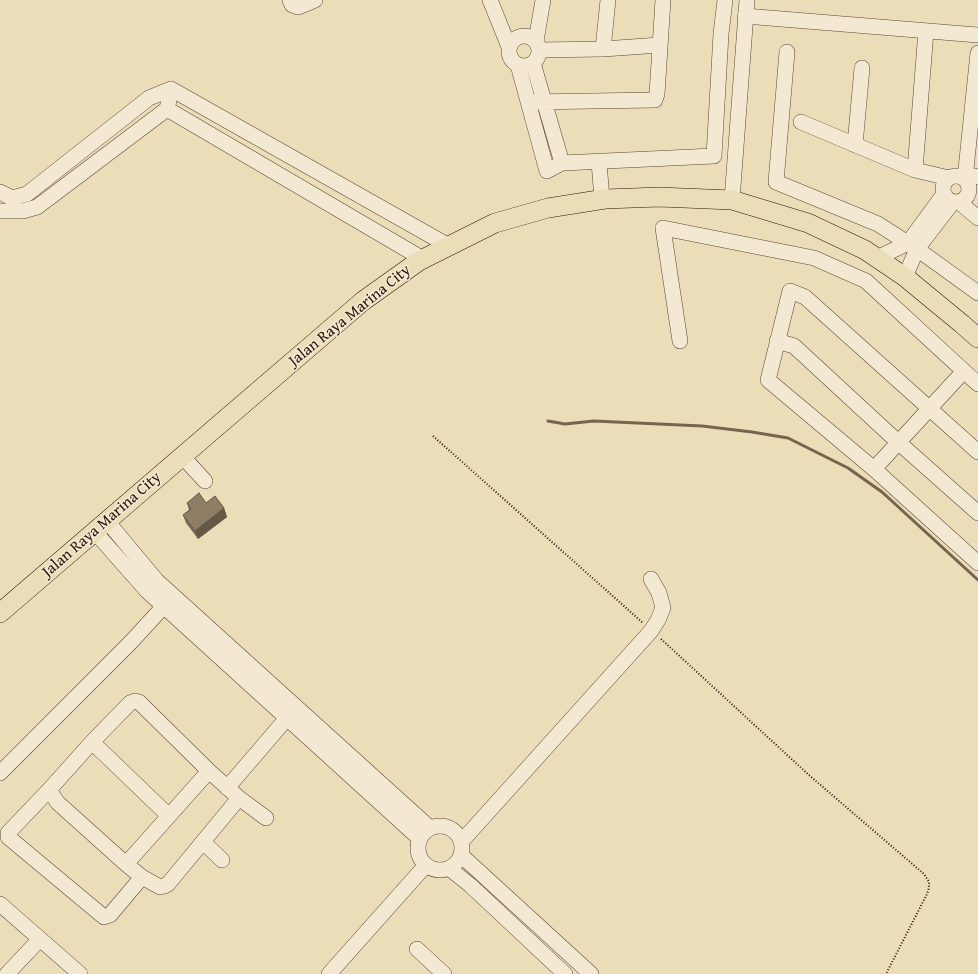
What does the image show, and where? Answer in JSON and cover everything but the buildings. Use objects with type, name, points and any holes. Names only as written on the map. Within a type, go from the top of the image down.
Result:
[{"type":"main road","name":"Jalan Raya Marina City","points":[[0,613],[363,301],[423,259],[495,224],[548,208],[602,199],[659,197],[732,200],[808,223],[865,250],[905,277],[978,338]]},
{"type":"street","points":[[290,0],[292,5],[298,7],[315,0]]},
{"type":"street","points":[[490,0],[509,47],[510,58],[518,65],[548,171],[562,164],[735,156]]},
{"type":"street","points":[[543,0],[536,51],[545,102],[562,164]]},
{"type":"street","points":[[604,49],[608,0]]},
{"type":"street","points":[[529,102],[655,100],[657,94],[663,0]]},
{"type":"street","points":[[714,156],[721,34],[725,0]]},
{"type":"street","points":[[732,200],[743,37],[747,0]]},
{"type":"street","points":[[745,16],[978,35]]},
{"type":"street","points":[[915,170],[926,31]]},
{"type":"street","points":[[721,34],[743,37]]},
{"type":"street","points":[[509,47],[518,36],[528,36],[536,51]]},
{"type":"street","points":[[536,51],[604,49],[660,45]]},
{"type":"street","points":[[518,65],[528,66],[536,51]]},
{"type":"street","points":[[787,52],[776,182],[878,224],[913,246],[978,293]]},
{"type":"street","points":[[952,199],[964,200],[970,190],[968,184],[972,178],[978,53]]},
{"type":"street","points":[[855,145],[862,68]]},
{"type":"street","points":[[0,211],[23,211],[37,207],[167,109],[171,89]]},
{"type":"street","points":[[171,89],[449,246]]},
{"type":"street","points":[[0,192],[12,198],[27,194],[149,98],[171,89]]},
{"type":"street","points":[[167,109],[423,259]]},
{"type":"street","points":[[801,122],[915,170],[949,178]]},
{"type":"street","points":[[239,151],[250,134]]},
{"type":"street","points":[[599,162],[602,199]]},
{"type":"street","points":[[972,178],[954,176],[949,178],[943,188],[952,199],[978,218]]},
{"type":"street","points":[[905,277],[913,246],[952,199]]},
{"type":"street","points":[[680,341],[663,228],[814,258],[866,281],[978,384]]},
{"type":"street","points":[[877,258],[913,246]]},
{"type":"street","points":[[978,452],[805,297],[790,291],[768,380],[874,469],[978,563]]},
{"type":"street","points":[[777,341],[794,346],[978,513]]},
{"type":"street","points":[[874,469],[964,371]]},
{"type":"street","points":[[182,456],[205,481]]},
{"type":"street","points":[[101,527],[147,591],[291,713],[425,834]]},
{"type":"street","points":[[101,527],[291,713]]},
{"type":"street","points":[[462,840],[651,630],[658,620],[663,608],[658,593],[650,579]]},
{"type":"street","points":[[0,773],[131,642],[164,606]]},
{"type":"street","points":[[142,878],[110,915],[104,917],[8,837],[8,832],[130,703],[135,701],[139,702],[227,788],[266,818]]},
{"type":"street","points":[[227,788],[291,713]]},
{"type":"street","points":[[92,742],[169,816]]},
{"type":"street","points":[[126,864],[209,771]]},
{"type":"street","points":[[49,790],[58,803],[142,878],[160,887],[168,884],[239,798]]},
{"type":"street","points":[[437,826],[445,826],[458,834],[462,840],[463,848],[462,856],[455,866],[450,869],[437,870],[426,865],[419,856],[418,845],[425,834],[437,826]]},
{"type":"street","points":[[203,842],[222,860]]},
{"type":"street","points":[[462,856],[591,974]]},
{"type":"street","points":[[329,974],[426,865]]},
{"type":"street","points":[[450,869],[565,974]]},
{"type":"street","points":[[2,909],[40,939],[77,973]]},
{"type":"street","points":[[7,974],[40,939]]},
{"type":"street","points":[[416,949],[434,971]]},
{"type":"path","points":[[433,436],[651,630],[810,776],[924,874],[929,882],[927,894],[886,974]]},
{"type":"waterway","points":[[548,421],[565,424],[594,421],[702,426],[788,438],[848,468],[882,492],[978,580]]}]
